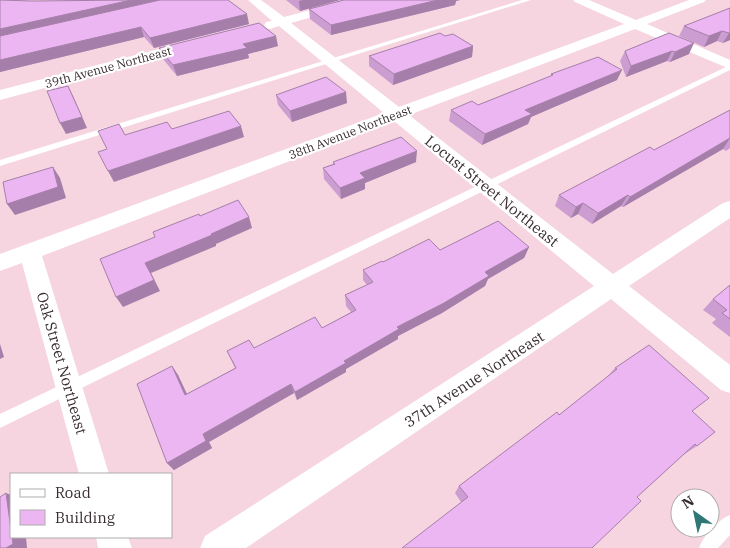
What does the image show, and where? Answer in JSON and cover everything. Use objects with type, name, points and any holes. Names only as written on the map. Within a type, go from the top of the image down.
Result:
[{"type":"street","name":"Locust Street Northeast","points":[[254,0],[730,381]]},
{"type":"street","points":[[253,29],[361,0]]},
{"type":"street","points":[[579,0],[730,66]]},
{"type":"street","name":"38th Avenue Northeast","points":[[0,263],[700,0]]},
{"type":"street","name":"39th Avenue Northeast","points":[[0,95],[206,41]]},
{"type":"street","name":"37th Avenue Northeast","points":[[217,548],[730,208]]},
{"type":"street","name":"Oak Street Northeast","points":[[30,252],[94,473]]},
{"type":"lane","points":[[0,163],[528,0]]},
{"type":"lane","points":[[0,421],[730,66]]},
{"type":"lane","points":[[706,548],[730,522]]},
{"type":"building","points":[[0,0],[32,1],[131,0],[0,29]]},
{"type":"building","points":[[160,0],[228,0],[247,14],[150,38],[141,27],[0,60],[0,36]]},
{"type":"building","points":[[344,0],[438,0],[331,25],[309,9]]},
{"type":"building","points":[[730,8],[730,33],[722,31],[709,36],[684,26]]},
{"type":"building","points":[[259,23],[276,36],[243,44],[247,48],[173,65],[159,48]]},
{"type":"building","points":[[440,33],[445,36],[453,34],[473,46],[394,74],[369,56]]},
{"type":"building","points":[[669,33],[694,43],[675,52],[672,51],[631,66],[625,51]]},
{"type":"building","points":[[598,57],[622,70],[525,110],[532,114],[485,134],[451,110],[472,101],[478,105],[553,75],[551,74]]},
{"type":"building","points":[[326,77],[346,92],[290,111],[276,95]]},
{"type":"building","points":[[68,86],[82,117],[60,123],[47,91]]},
{"type":"building","points":[[730,110],[730,138],[630,197],[628,195],[598,213],[583,203],[576,207],[559,195],[650,147],[654,150]]},
{"type":"building","points":[[229,111],[241,126],[108,171],[98,152],[107,149],[98,131],[119,124],[125,135],[167,122],[172,129]]},
{"type":"building","points":[[401,137],[417,151],[360,173],[365,178],[340,188],[323,168],[335,164],[333,162]]},
{"type":"building","points":[[53,167],[58,187],[7,204],[3,182]]},
{"type":"building","points":[[238,200],[249,217],[145,263],[154,280],[116,297],[100,259],[155,237],[153,232],[199,214],[200,216]]},
{"type":"building","points":[[498,221],[529,247],[485,272],[489,276],[444,303],[397,327],[399,329],[344,361],[346,363],[295,392],[291,384],[203,434],[206,441],[167,463],[137,384],[172,366],[185,395],[236,368],[227,351],[249,340],[254,348],[315,317],[322,328],[356,310],[345,295],[373,282],[363,270],[429,239],[440,250]]},
{"type":"building","points":[[730,285],[730,319],[722,313],[727,310],[713,299]]},
{"type":"building","points":[[649,345],[709,398],[692,411],[715,432],[697,446],[695,444],[637,497],[641,501],[592,548],[402,548],[468,497],[459,486],[557,412],[559,415],[617,369],[615,368]]},
{"type":"building","points":[[6,493],[10,538],[12,538],[13,544],[6,548],[0,548],[0,497]]}]
